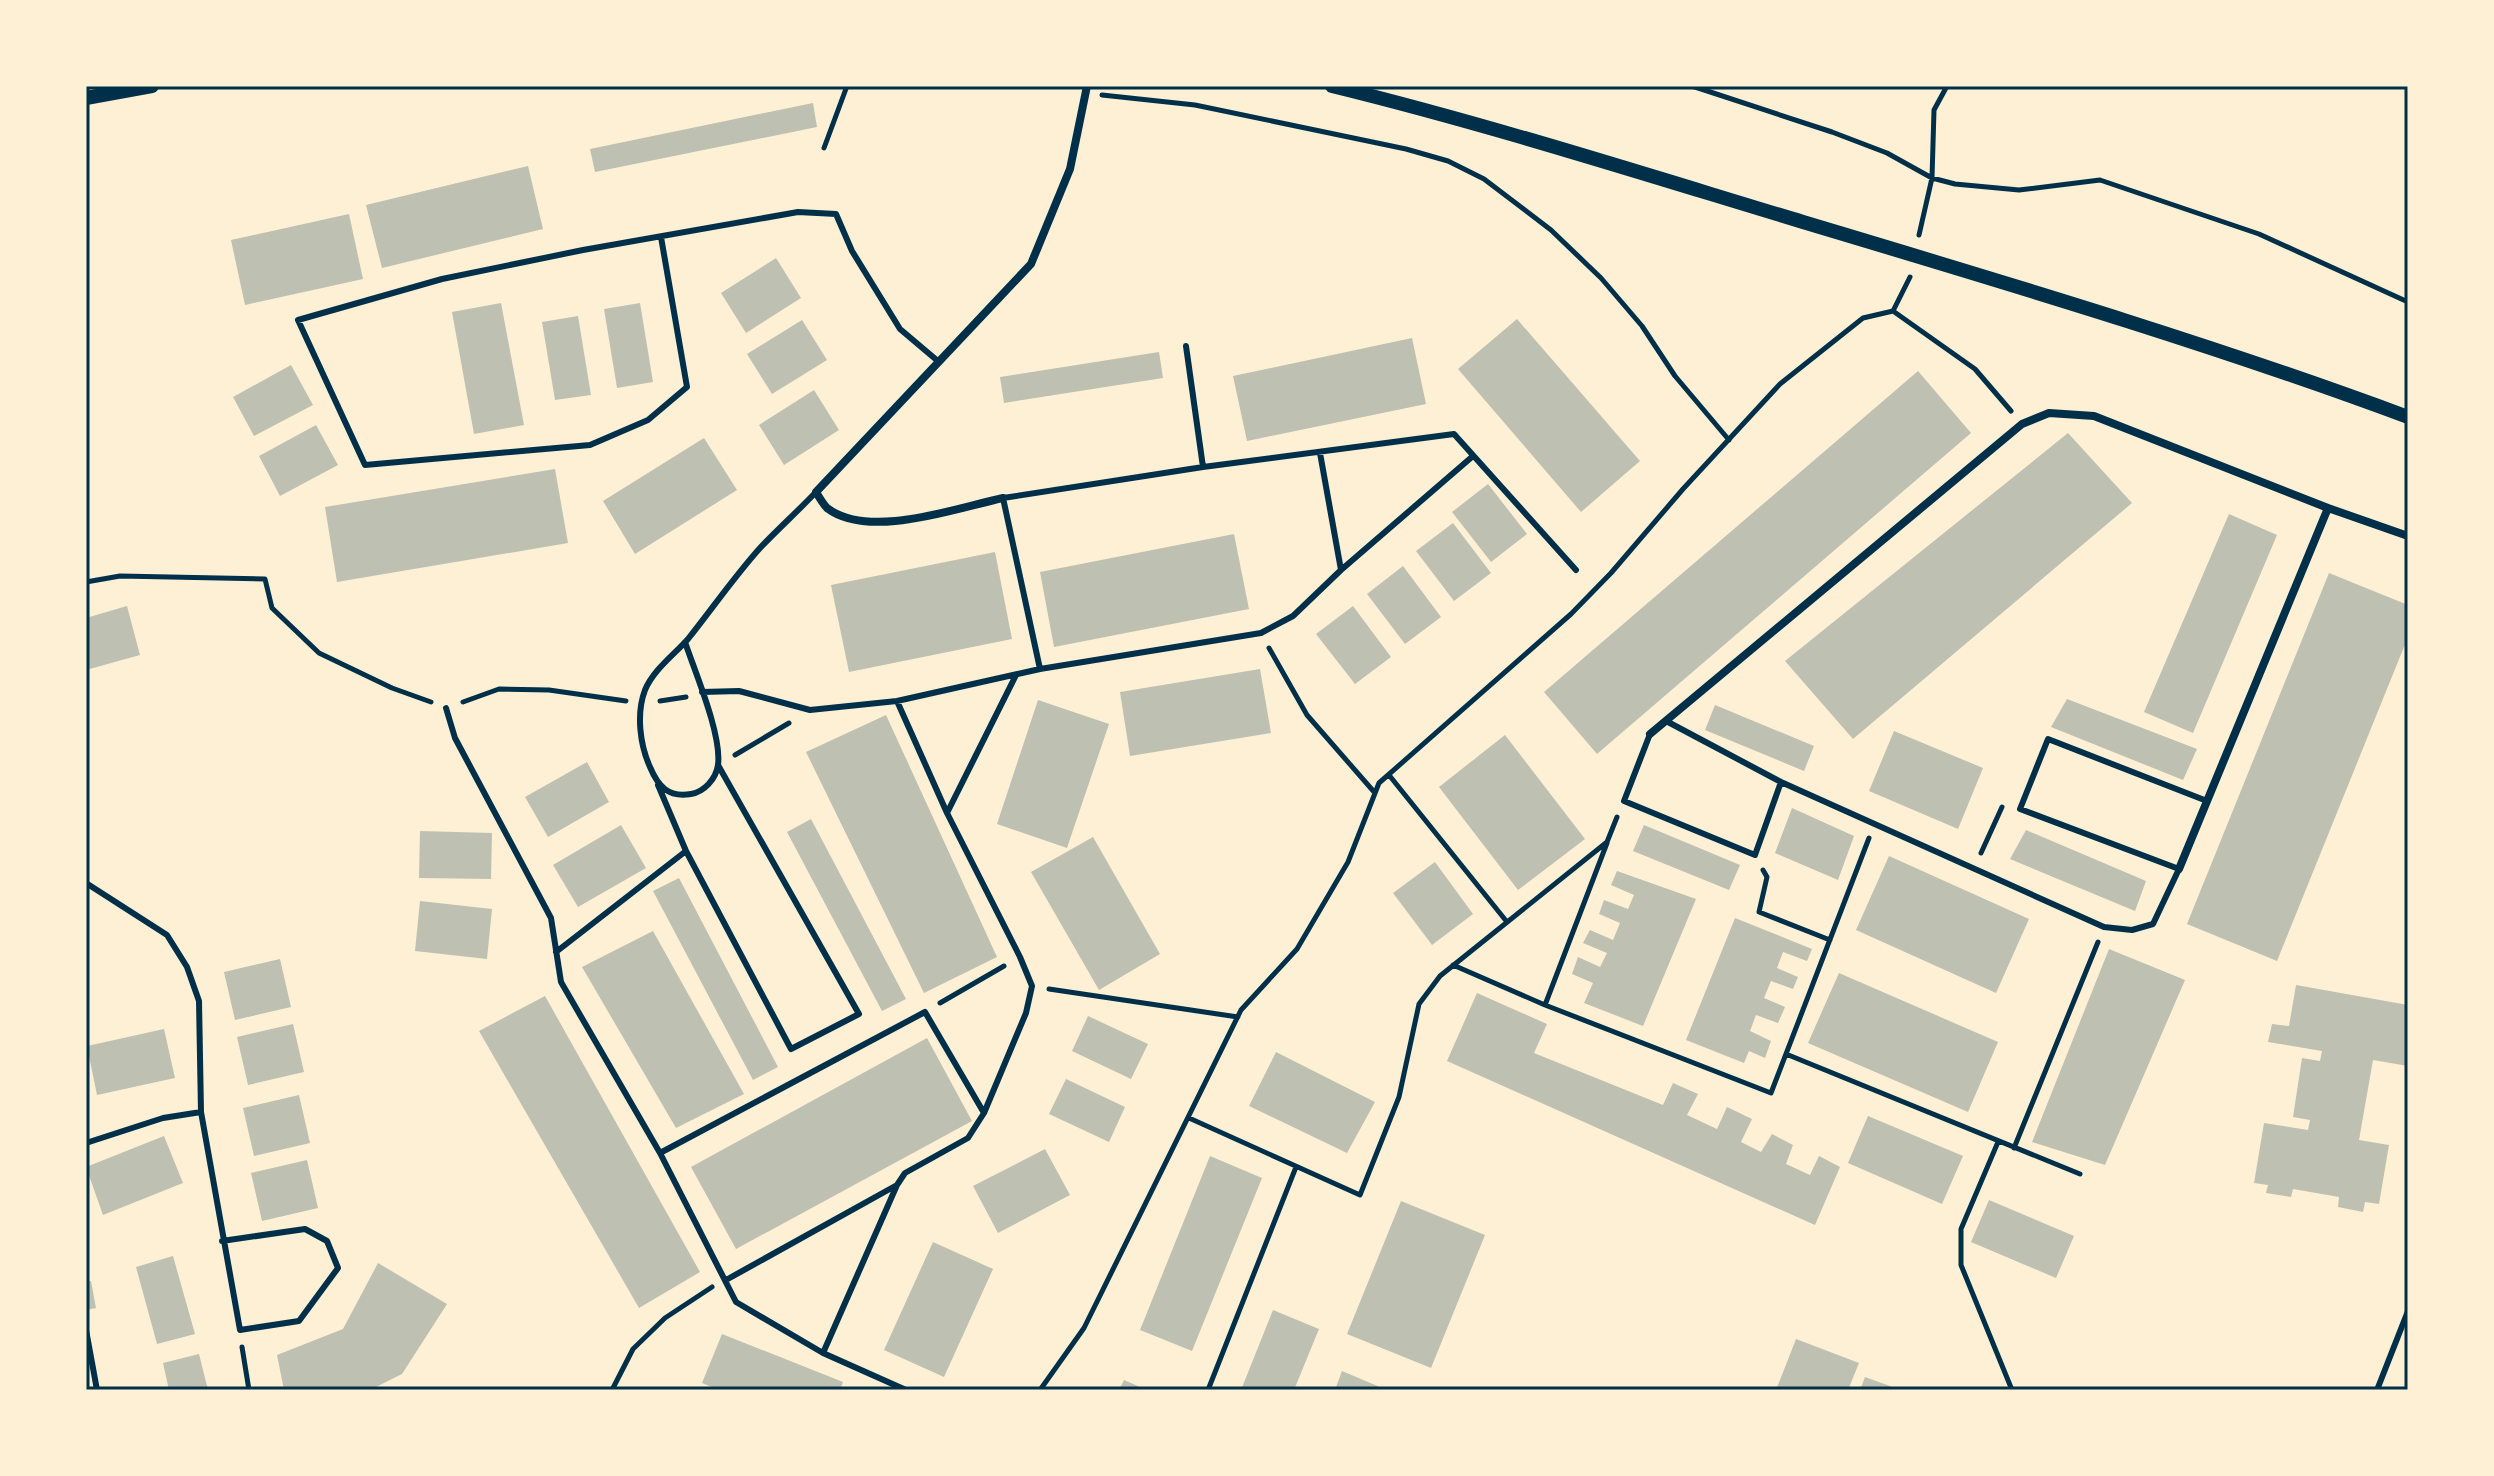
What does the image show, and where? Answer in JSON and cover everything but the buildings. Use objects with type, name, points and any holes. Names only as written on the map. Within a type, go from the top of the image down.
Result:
[{"type":"street","points":[[86,98],[152,86]]},
{"type":"street","points":[[1332,86],[1492,129],[1977,274],[2188,340],[2408,417]]},
{"type":"street","points":[[1003,498],[910,519],[861,522],[827,507],[816,492],[1031,264],[1070,169],[1086,90]]},
{"type":"street","points":[[1650,734],[2022,424],[2049,413],[2094,416],[2328,508],[2408,536]]},
{"type":"street","points":[[2179,869],[2328,508]]},
{"type":"lane","points":[[661,237],[687,387],[648,420],[590,445],[365,465],[298,320],[442,279],[661,237],[798,212],[836,214],[852,251],[900,329],[939,362]]},
{"type":"lane","points":[[1186,346],[1203,467]]},
{"type":"lane","points":[[1040,669],[1003,498],[1203,467],[1454,434],[1576,570]]},
{"type":"lane","points":[[1320,453],[1341,570]]},
{"type":"lane","points":[[702,692],[739,691],[810,710],[897,701],[1040,669],[1261,633],[1293,616],[1341,570],[1473,456]]},
{"type":"lane","points":[[685,642],[715,736],[718,765],[859,1014],[791,1049],[686,851],[644,754],[640,725],[645,690],[663,662],[685,642],[760,549],[816,492]]},
{"type":"lane","points":[[947,813],[1016,675]]},
{"type":"lane","points":[[823,1353],[905,1173],[968,1138],[984,1113],[1026,1013],[1032,986],[947,813],[897,701]]},
{"type":"lane","points":[[446,708],[455,738],[551,918],[561,982],[660,1153],[736,1302],[823,1353],[906,1390]]},
{"type":"lane","points":[[1668,722],[1781,782],[2104,927],[2132,930],[2153,924],[2179,869],[2020,809],[2048,739],[2207,801]]},
{"type":"lane","points":[[1650,734],[1624,801],[1755,855],[1781,782]]},
{"type":"lane","points":[[658,785],[670,793],[692,794],[703,790],[712,780],[718,765]]},
{"type":"lane","points":[[556,952],[686,851]]},
{"type":"lane","points":[[86,883],[167,935],[187,967],[199,1001],[201,1112],[222,1241],[240,1330],[299,1321],[338,1268],[327,1241],[305,1229],[222,1241]]},
{"type":"lane","points":[[660,1153],[925,1012],[984,1113]]},
{"type":"lane","points":[[86,1143],[163,1118],[201,1112]]},
{"type":"lane","points":[[726,1280],[897,1185]]},
{"type":"lane","points":[[2377,1390],[2408,1311]]},
{"type":"lane","points":[[86,1330],[97,1390]]},
{"type":"path","points":[[824,148],[847,86]]},
{"type":"path","points":[[1692,86],[1887,153],[1932,178],[1955,184],[2019,190],[2100,180],[2259,234],[2408,302]]},
{"type":"path","points":[[1919,236],[1932,178],[1934,110],[1947,86]]},
{"type":"path","points":[[1086,90],[1195,105],[1406,149],[1448,161],[1484,179],[1551,230],[1601,278],[1642,326],[1675,376],[1729,440]]},
{"type":"path","points":[[1893,311],[1910,277]]},
{"type":"path","points":[[1040,1390],[1084,1328],[1238,1017],[1297,949],[1348,862],[1379,783],[1571,614],[1780,384],[1863,318],[1893,311],[1975,369],[2022,424]]},
{"type":"path","points":[[86,582],[120,576],[265,579],[272,608],[319,653],[392,688],[446,708],[499,689],[549,690],[643,703],[684,698],[702,692]]},
{"type":"path","points":[[1261,633],[1307,715],[1375,793]]},
{"type":"path","points":[[718,765],[810,710]]},
{"type":"path","points":[[1389,775],[1507,922]]},
{"type":"path","points":[[1545,1005],[1624,801]]},
{"type":"path","points":[[1974,869],[2003,805],[2020,809]]},
{"type":"path","points":[[1453,965],[1545,1005],[1771,1093],[1874,825]]},
{"type":"path","points":[[1189,1118],[1360,1195],[1399,1097],[1419,1004],[1440,976],[1607,842]]},
{"type":"path","points":[[1755,855],[1767,877],[1759,912],[1830,940]]},
{"type":"path","points":[[2014,1148],[2104,927]]},
{"type":"path","points":[[925,1012],[1020,957]]},
{"type":"path","points":[[1032,986],[1238,1017]]},
{"type":"path","points":[[1786,1054],[2080,1174]]},
{"type":"path","points":[[1998,1142],[1961,1229],[1961,1265],[2012,1390]]},
{"type":"path","points":[[1208,1390],[1296,1167]]},
{"type":"path","points":[[612,1390],[633,1349],[665,1318],[700,1293],[726,1280]]},
{"type":"path","points":[[240,1330],[249,1390]]}]
